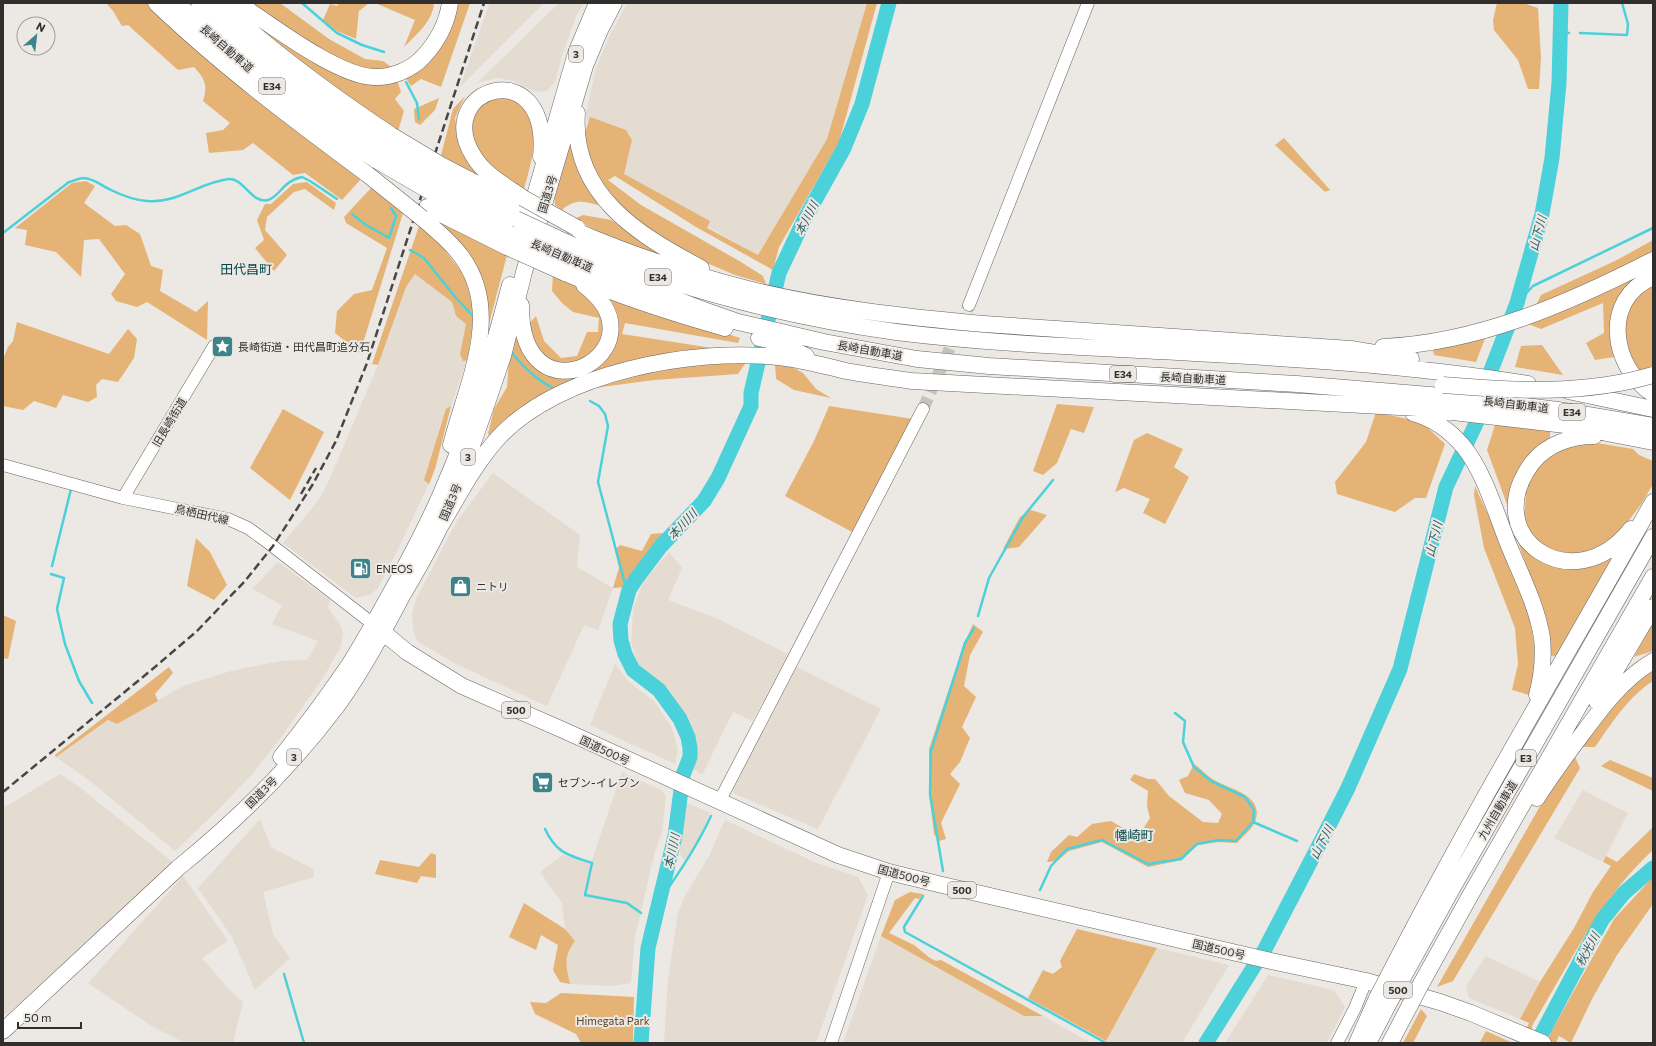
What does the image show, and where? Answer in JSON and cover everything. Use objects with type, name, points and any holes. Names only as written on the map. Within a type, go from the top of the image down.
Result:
[{"type":"highway","points":[[156,3],[221,62],[270,102],[327,145],[377,158],[432,192],[519,217],[572,247],[602,289],[647,305],[743,308],[770,294],[822,364],[837,369],[912,381],[1349,404],[1390,408],[1415,414],[1438,424],[1456,439],[1470,456],[1487,489],[1528,591],[1541,636],[1543,651],[1541,680],[1533,709],[1526,724]]},
{"type":"highway","name":"長崎自動車道","points":[[177,3],[224,46],[318,121],[432,192],[519,217],[572,247],[661,293],[743,308]]},
{"type":"highway","name":"長崎自動車道","points":[[199,3],[228,30],[288,80],[321,105],[377,158]]},
{"type":"highway","points":[[219,3],[269,47],[342,102],[377,158],[432,192],[442,234],[462,257],[477,287],[482,310],[480,334],[475,362],[438,493],[432,528]]},
{"type":"highway","points":[[238,3],[329,62],[354,73],[373,77],[403,71],[421,59],[440,34],[448,14],[450,3]]},
{"type":"highway","name":"国道3号","points":[[432,528],[443,489],[476,401],[497,332],[519,217],[576,53],[597,3]]},
{"type":"highway","name":"国道3号","points":[[3,1031],[182,864],[205,846],[262,790],[313,736],[356,677],[378,627],[432,528],[457,486],[487,404],[502,356],[524,272],[585,66],[600,30],[614,3]]},
{"type":"highway","points":[[585,66],[578,101],[576,129],[580,153],[595,188],[623,219],[666,249],[701,268],[743,308]]},
{"type":"highway","points":[[519,217],[542,142],[537,115],[528,101],[515,92],[508,90],[493,90],[478,97],[469,109],[465,123],[466,141],[474,158],[495,178],[519,217],[572,247],[620,249],[675,268],[743,308],[797,332],[894,346],[992,356],[1304,374],[1449,398]]},
{"type":"highway","points":[[524,272],[521,317],[522,328],[530,349],[535,357],[543,364],[557,369],[571,371],[590,365],[597,359],[607,344],[610,326],[608,316],[599,298],[584,284],[572,247]]},
{"type":"highway","name":"長崎自動車道","points":[[572,247],[743,308]]},
{"type":"highway","points":[[1351,349],[1430,343],[1478,332],[1520,319],[1584,293],[1653,260]]},
{"type":"highway","points":[[1653,277],[1638,286],[1624,302],[1618,323],[1617,334],[1622,357],[1627,367],[1641,385],[1653,394]]},
{"type":"highway","points":[[432,528],[490,448],[513,424],[542,404],[587,383],[635,368],[677,360],[734,355],[766,356],[797,332],[924,319],[1045,329],[1189,337],[1351,349],[1463,371],[1601,394],[1653,409]]},
{"type":"highway","name":"長崎自動車道","points":[[797,332],[889,330],[943,337],[1055,346],[1315,360],[1463,371]]},
{"type":"highway","name":"長崎自動車道","points":[[797,332],[883,353],[947,362],[1040,370],[1297,384],[1449,398],[1488,408],[1573,412],[1653,426]]},
{"type":"highway","points":[[943,337],[1012,339],[1189,337]]},
{"type":"highway","points":[[947,362],[989,370],[1192,383],[1318,402]]},
{"type":"highway","points":[[1349,404],[1449,398],[1516,390],[1582,388],[1613,384],[1653,375]]},
{"type":"highway","points":[[1488,408],[1565,425],[1636,438],[1653,443]]},
{"type":"highway","points":[[1653,443],[1592,436],[1581,436],[1560,442],[1542,452],[1528,469],[1518,490],[1516,511],[1523,533],[1531,545],[1539,551],[1556,560],[1585,561],[1603,554],[1620,541],[1636,523],[1653,498]]},
{"type":"highway","points":[[1394,979],[1470,822],[1653,502]]},
{"type":"highway","name":"九州自動車道","points":[[1368,1043],[1384,1000],[1394,979],[1472,852],[1653,537]]},
{"type":"highway","name":"九州自動車道","points":[[1390,1043],[1474,887],[1653,577]]},
{"type":"highway","points":[[1564,759],[1653,608]]},
{"type":"highway","name":"国道500号","points":[[378,627],[407,652],[462,686],[838,855],[889,872],[1268,960],[1366,981],[1440,1002],[1471,1013],[1542,1043]]},
{"type":"highway","points":[[1421,984],[1453,940],[1531,808],[1564,759],[1602,708],[1621,686],[1633,675],[1653,661]]},
{"type":"highway","points":[[1357,1043],[1384,1000]]},
{"type":"street","points":[[969,305],[1088,3]]},
{"type":"street","name":"旧長崎街道","points":[[123,498],[214,346]]},
{"type":"street","points":[[719,802],[923,409]]},
{"type":"street","name":"鳥栖田代線","points":[[3,465],[123,498],[228,519],[248,528],[378,627]]},
{"type":"street","points":[[831,1043],[889,872]]},
{"type":"street","points":[[1337,1043],[1355,1008],[1366,981]]},
{"type":"shaded area","points":[[490,3],[544,3],[460,87],[487,10]]},
{"type":"shaded area","points":[[559,3],[584,3],[576,16],[562,56],[555,82],[547,91],[535,92],[514,81],[497,78],[477,83]]},
{"type":"shaded area","points":[[627,3],[867,3],[827,139],[758,255],[615,176],[624,138],[587,123],[586,113],[596,68],[609,37]]},
{"type":"shaded area","points":[[415,274],[452,302],[456,316],[466,324],[460,354],[463,360],[467,360],[451,406],[435,469],[429,484],[378,588],[370,595],[356,598],[283,543],[318,501],[330,478],[378,365],[406,287]]},
{"type":"shaded area","points":[[493,473],[580,535],[577,567],[613,588],[598,630],[584,625],[547,706],[456,664],[417,641],[413,630],[412,614],[416,599],[457,521]]},
{"type":"shaded area","points":[[669,552],[682,568],[668,600],[716,618],[788,654],[752,721],[733,712],[702,775],[692,768],[697,750],[693,729],[668,688],[640,668],[631,643],[633,609],[643,582]]},
{"type":"shaded area","points":[[278,562],[330,600],[328,608],[340,624],[343,634],[340,648],[323,678],[279,740],[254,772],[217,811],[175,851],[90,781],[56,757],[109,720],[117,724],[183,686],[231,671],[281,661],[307,660],[318,641],[272,624],[282,605],[252,589]]},
{"type":"shaded area","points":[[615,664],[629,682],[654,701],[672,728],[678,750],[675,764],[590,725]]},
{"type":"shaded area","points":[[795,666],[881,709],[818,829],[735,794],[731,787]]},
{"type":"shaded area","points":[[622,772],[661,790],[666,796],[662,832],[654,855],[635,937],[631,983],[611,986],[570,984],[566,964],[568,951],[574,941],[565,929],[562,903],[540,872],[562,855],[591,863]]},
{"type":"shaded area","points":[[60,774],[78,786],[174,863],[7,1015],[3,1013],[3,808]]},
{"type":"shaded area","points":[[1583,790],[1628,813],[1603,862],[1554,838]]},
{"type":"shaded area","points":[[686,802],[710,813],[699,839],[684,861],[679,851]]},
{"type":"shaded area","points":[[260,819],[271,847],[313,869],[314,877],[263,892],[273,934],[290,958],[255,990],[232,937],[198,888]]},
{"type":"shaded area","points":[[725,820],[814,862],[858,877],[868,895],[816,1043],[664,1043],[668,980],[678,913],[685,896],[709,856]]},
{"type":"shaded area","points":[[183,876],[228,941],[202,958],[237,998],[243,1001],[233,1043],[186,1043],[153,1027],[88,983]]},
{"type":"shaded area","points":[[881,936],[1024,1016],[1043,1016],[1091,1043],[843,1043]]},
{"type":"shaded area","points":[[1157,948],[1229,965],[1182,1043],[1109,1043],[1106,1041]]},
{"type":"shaded area","points":[[1486,956],[1540,982],[1520,1019],[1469,998],[1466,986]]},
{"type":"shaded area","points":[[1268,975],[1334,990],[1345,1007],[1327,1043],[1225,1043]]},
{"type":"green space","points":[[106,3],[148,3],[226,75],[361,179],[342,200],[305,173],[293,175],[253,143],[243,150],[209,153],[206,133],[223,130],[230,123],[203,101],[205,86],[201,75],[194,67],[178,70],[128,25],[122,26]]},
{"type":"green space","points":[[232,3],[298,48],[397,80],[401,92],[395,99],[404,111],[398,131],[289,56]]},
{"type":"green space","points":[[249,3],[280,3],[329,39],[365,59],[383,61],[394,69],[373,72],[342,62],[309,44]]},
{"type":"green space","points":[[339,3],[369,3],[359,11],[356,39],[337,31],[323,20],[330,4],[337,6]]},
{"type":"green space","points":[[375,3],[434,3],[431,16],[427,22],[419,33],[404,47],[415,20]]},
{"type":"green space","points":[[455,3],[470,3],[441,87],[421,79],[411,86],[405,77]]},
{"type":"green space","points":[[867,3],[877,3],[839,142],[779,247],[773,270],[696,227],[615,176],[608,180],[641,205],[763,276],[766,284],[735,275],[688,255],[640,224],[611,202],[598,182],[583,139],[590,117],[626,130],[632,140],[624,174],[710,221],[707,228],[758,255],[827,139]]},
{"type":"green space","points":[[1497,3],[1523,3],[1538,8],[1541,58],[1539,89],[1528,89],[1518,60],[1494,30],[1493,20]]},
{"type":"green space","points":[[465,96],[455,118],[460,148],[473,167],[493,185],[441,155],[453,109]]},
{"type":"green space","points":[[494,96],[508,97],[522,105],[529,114],[533,126],[533,151],[524,189],[508,180],[497,171],[485,159],[474,140],[472,130],[476,112],[483,104]]},
{"type":"green space","points":[[439,98],[435,110],[420,125],[415,122],[414,109]]},
{"type":"green space","points":[[1284,138],[1330,190],[1325,192],[1275,145]]},
{"type":"green space","points":[[569,140],[599,201],[598,205],[579,202],[571,204],[562,210],[555,205],[554,195]]},
{"type":"green space","points":[[86,181],[95,186],[84,203],[115,226],[126,225],[140,234],[151,266],[163,270],[160,291],[196,312],[208,301],[207,340],[147,302],[137,307],[116,301],[111,294],[125,274],[99,239],[84,240],[81,277],[56,252],[25,245],[27,230],[15,228],[72,183]]},
{"type":"green space","points":[[307,182],[336,203],[334,210],[305,189],[294,192],[267,217],[265,230],[287,255],[274,271],[255,248],[264,240],[257,220],[265,204],[271,204],[293,184]]},
{"type":"green space","points":[[371,188],[403,213],[360,353],[335,333],[337,311],[354,294],[372,290],[387,248],[346,223],[344,217]]},
{"type":"green space","points":[[427,212],[507,255],[489,324],[486,320],[485,299]]},
{"type":"green space","points":[[583,215],[611,220],[680,264],[605,235],[574,219]]},
{"type":"green space","points":[[419,226],[437,240],[464,275],[475,313],[467,360],[463,361],[460,354],[466,324],[456,316],[452,302],[415,274],[406,287],[378,365],[372,364]]},
{"type":"green space","points":[[1653,240],[1653,252],[1605,276],[1535,307],[1541,295],[1617,260]]},
{"type":"green space","points":[[553,274],[581,289],[604,319],[604,335],[598,347],[583,361],[573,364],[554,362],[544,357],[536,349],[527,326],[536,316],[544,341],[561,358],[577,356],[587,332],[598,332],[599,318],[573,312],[562,303],[552,291]]},
{"type":"green space","points":[[1634,278],[1617,300],[1610,329],[1614,357],[1595,360],[1586,343],[1604,333],[1603,303],[1541,329],[1528,324]]},
{"type":"green space","points":[[1653,287],[1653,386],[1634,366],[1624,346],[1623,323],[1625,315],[1633,300],[1645,290]]},
{"type":"green space","points":[[603,294],[740,338],[738,343],[625,323],[622,334],[719,349],[535,400],[511,416],[492,437],[488,434],[494,409],[507,387],[509,358],[518,331],[556,374],[611,351]]},
{"type":"green space","points":[[17,322],[109,354],[128,329],[137,339],[134,358],[118,382],[102,379],[96,385],[97,397],[88,402],[63,395],[56,408],[34,401],[23,410],[3,406],[3,359],[8,347],[13,341]]},
{"type":"green space","points":[[1486,336],[1476,362],[1434,355],[1433,350]]},
{"type":"green space","points":[[1542,345],[1563,375],[1515,367],[1521,346]]},
{"type":"green space","points":[[747,361],[738,374],[654,380],[594,388],[664,369]]},
{"type":"green space","points":[[775,363],[790,366],[803,373],[816,389],[831,398],[794,390],[776,379]]},
{"type":"green space","points":[[1057,404],[1094,407],[1084,433],[1071,429],[1057,463],[1043,475],[1033,471]]},
{"type":"green space","points":[[451,406],[435,469],[429,484],[424,480],[446,409]]},
{"type":"green space","points":[[829,406],[913,419],[852,532],[785,496],[814,441]]},
{"type":"green space","points":[[283,409],[324,432],[290,500],[250,468]]},
{"type":"green space","points":[[1376,412],[1416,421],[1428,428],[1445,444],[1426,498],[1415,498],[1395,512],[1337,494],[1335,482],[1366,442]]},
{"type":"green space","points":[[1496,422],[1550,430],[1550,438],[1529,454],[1516,476],[1508,507],[1487,450]]},
{"type":"green space","points":[[1147,433],[1183,449],[1174,467],[1189,477],[1165,524],[1143,513],[1150,499],[1124,488],[1115,492],[1134,440]]},
{"type":"green space","points":[[1591,442],[1633,449],[1639,455],[1653,461],[1653,484],[1642,503],[1620,532],[1599,549],[1577,556],[1558,553],[1541,547],[1531,536],[1524,520],[1527,481],[1540,465],[1560,449]]},
{"type":"green space","points":[[1475,486],[1514,572],[1529,619],[1534,641],[1535,662],[1529,695],[1512,690],[1518,664],[1515,628],[1484,548],[1474,495]]},
{"type":"green space","points":[[1031,510],[1047,515],[1019,547],[1003,549],[1020,517]]},
{"type":"green space","points":[[663,533],[625,587],[613,588],[619,568],[615,550],[620,545],[642,551],[651,534]]},
{"type":"green space","points":[[1515,534],[1536,558],[1557,567],[1585,567],[1608,557],[1612,561],[1557,657],[1550,655],[1544,614]]},
{"type":"green space","points":[[196,538],[210,552],[227,585],[214,600],[187,586]]},
{"type":"green space","points":[[3,615],[16,621],[8,659],[3,658]]},
{"type":"green space","points":[[1653,622],[1653,651],[1634,657]]},
{"type":"green space","points":[[973,624],[983,632],[970,655],[964,686],[976,697],[962,727],[970,738],[960,762],[950,774],[960,784],[941,823],[946,839],[939,841],[934,834],[929,793],[929,749],[964,644]]},
{"type":"green space","points":[[169,667],[173,673],[155,694],[158,701],[117,724],[108,720],[56,757],[55,755]]},
{"type":"green space","points":[[1653,668],[1653,681],[1644,687],[1628,703],[1595,747],[1581,747],[1619,696]]},
{"type":"green space","points":[[1575,757],[1580,768],[1453,981],[1437,987],[1543,801]]},
{"type":"green space","points":[[1610,760],[1653,778],[1653,791],[1601,766]]},
{"type":"green space","points":[[1194,764],[1211,778],[1242,793],[1254,803],[1257,810],[1255,822],[1251,829],[1237,843],[1218,842],[1197,845],[1182,860],[1148,867],[1102,842],[1069,851],[1057,861],[1047,862],[1051,852],[1069,835],[1077,837],[1092,824],[1111,821],[1128,831],[1143,829],[1150,818],[1147,806],[1148,791],[1130,780],[1134,774],[1148,779],[1155,779],[1169,796],[1203,822],[1218,823],[1222,814],[1209,800],[1185,793],[1179,780],[1188,776]]},
{"type":"green space","points":[[1653,827],[1653,850],[1617,889],[1602,910],[1573,955],[1533,1024],[1526,1043],[1520,1043],[1529,1023],[1520,1019],[1540,982],[1574,928],[1593,892],[1611,866],[1603,862],[1606,856],[1617,862]]},
{"type":"green space","points":[[431,853],[436,855],[436,878],[421,876],[417,883],[375,874],[380,860],[419,867]]},
{"type":"green space","points":[[1653,877],[1653,904],[1617,955],[1592,999],[1571,1043],[1559,1036],[1556,1043],[1547,1043],[1551,1032],[1614,919]]},
{"type":"green space","points":[[910,892],[923,894],[919,899],[915,898],[889,933],[914,945],[930,958],[936,961],[941,960],[1043,1016],[1024,1016],[881,936],[895,900]]},
{"type":"green space","points":[[524,903],[565,929],[575,941],[566,961],[570,984],[560,982],[553,970],[558,945],[541,935],[536,950],[509,937]]},
{"type":"green space","points":[[1077,929],[1157,948],[1106,1041],[1028,998],[1043,970],[1053,974],[1062,967],[1060,961]]},
{"type":"green space","name":"Himegata Park","points":[[561,993],[634,997],[633,1043],[581,1043],[576,1034],[535,1014],[530,1002],[546,1003]]},
{"type":"green space","points":[[1421,1009],[1427,1016],[1413,1043],[1403,1043]]},
{"type":"green space","points":[[1486,1031],[1513,1043],[1481,1043],[1480,1042]]},
{"type":"waterway","points":[[302,3],[337,33],[362,45],[384,52]]},
{"type":"waterway","name":"本川川","points":[[641,1043],[648,948],[675,836],[683,775],[690,757],[690,748],[688,737],[680,719],[659,690],[633,670],[625,654],[621,640],[620,624],[629,590],[661,546],[704,501],[718,478],[751,406],[751,393],[779,273],[804,220],[844,148],[862,104],[889,3]]},
{"type":"waterway","name":"山下川","points":[[1206,1043],[1265,949],[1316,851],[1348,788],[1400,669],[1446,487],[1481,413],[1490,373],[1517,303],[1542,214],[1552,158],[1559,83],[1561,3]]},
{"type":"waterway","points":[[1580,33],[1627,35],[1628,24],[1622,3]]},
{"type":"waterway","points":[[1560,32],[1569,33]]},
{"type":"waterway","points":[[406,82],[417,103],[419,119]]},
{"type":"waterway","points":[[3,233],[69,182],[82,178],[92,180],[115,192],[129,197],[147,201],[158,201],[178,196],[208,184],[229,179],[239,182],[257,198],[268,200],[272,199],[290,182],[302,177],[337,199]]},
{"type":"waterway","points":[[352,214],[366,225],[389,238],[396,216],[391,208]]},
{"type":"waterway","points":[[1517,303],[1533,286],[1653,228]]},
{"type":"waterway","points":[[410,250],[424,258],[456,298],[473,316]]},
{"type":"waterway","points":[[511,352],[530,372],[553,388]]},
{"type":"waterway","points":[[590,401],[599,406],[605,414],[608,426],[598,482],[625,584],[629,590]]},
{"type":"waterway","points":[[978,616],[989,578],[1023,517],[1053,480]]},
{"type":"waterway","points":[[52,566],[71,489]]},
{"type":"waterway","points":[[51,574],[64,578],[57,609],[65,644],[79,681],[92,703]]},
{"type":"waterway","points":[[943,871],[930,794],[931,751],[965,643],[974,628]]},
{"type":"waterway","points":[[1175,713],[1185,721],[1183,742],[1194,767],[1211,781],[1245,797],[1254,810],[1253,822],[1297,841]]},
{"type":"waterway","points":[[661,898],[688,858],[711,816]]},
{"type":"waterway","points":[[1040,890],[1051,866],[1067,849],[1102,840],[1148,864],[1181,859],[1197,844],[1219,840],[1236,841],[1253,822]]},
{"type":"waterway","points":[[545,829],[549,837],[559,849],[570,855],[592,863],[585,895],[627,903],[641,913]]},
{"type":"waterway","name":"秋光川","points":[[1538,1043],[1602,920],[1624,893],[1653,868]]},
{"type":"waterway","points":[[923,896],[904,927],[905,932],[1106,1043]]},
{"type":"waterway","points":[[284,974],[304,1043]]},
{"type":"tunnel","points":[[923,409],[969,305]]},
{"type":"railway","points":[[3,792],[197,631],[245,581],[273,546],[313,484],[336,441],[367,363],[484,3]]},
{"type":"railway","points":[[301,494],[316,468]]},
{"type":"place","name":"長崎街道・田代昌町追分石","points":[[223,346]]},
{"type":"place","name":"ENEOS","points":[[361,568]]},
{"type":"place","name":"ニトリ","points":[[460,586]]},
{"type":"place","name":"セブン-イレブン","points":[[542,782]]},
{"type":"district","name":"田代昌町","points":[[246,269]]},
{"type":"district","name":"幡崎町","points":[[1134,835]]}]
